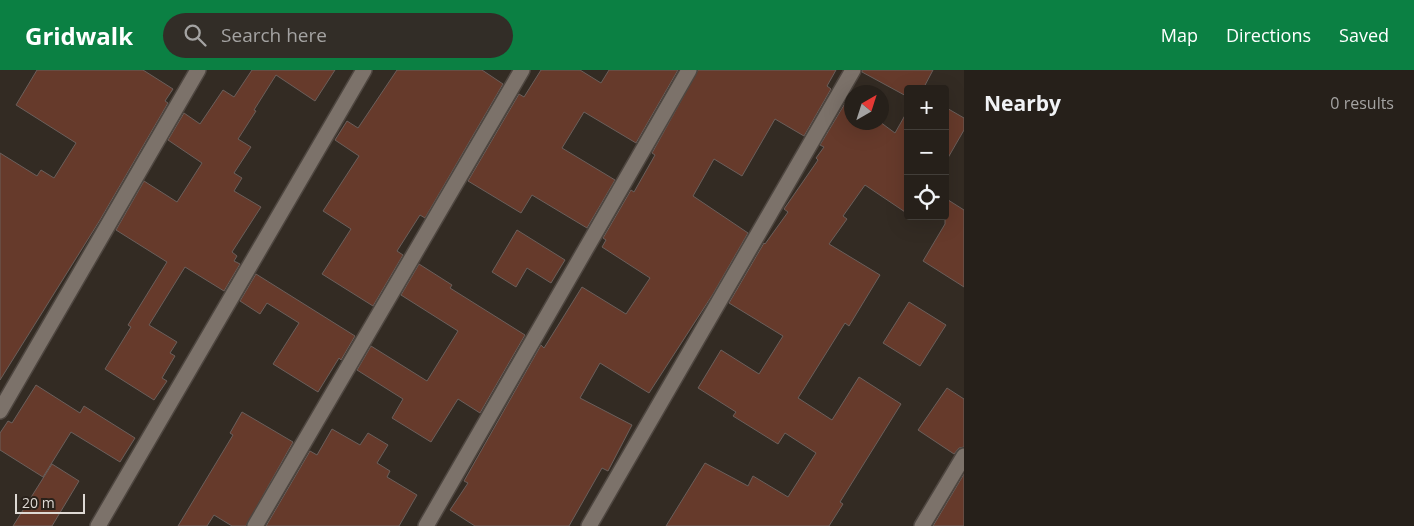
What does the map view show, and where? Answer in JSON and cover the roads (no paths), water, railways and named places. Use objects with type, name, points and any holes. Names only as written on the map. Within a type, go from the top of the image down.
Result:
[{"type":"street","points":[[0,411],[198,70]]},
{"type":"street","points":[[98,526],[364,70]]},
{"type":"street","points":[[255,526],[522,70]]},
{"type":"street","points":[[426,526],[689,70]]},
{"type":"street","points":[[589,526],[853,70]]},
{"type":"street","points":[[922,526],[964,456]]}]
